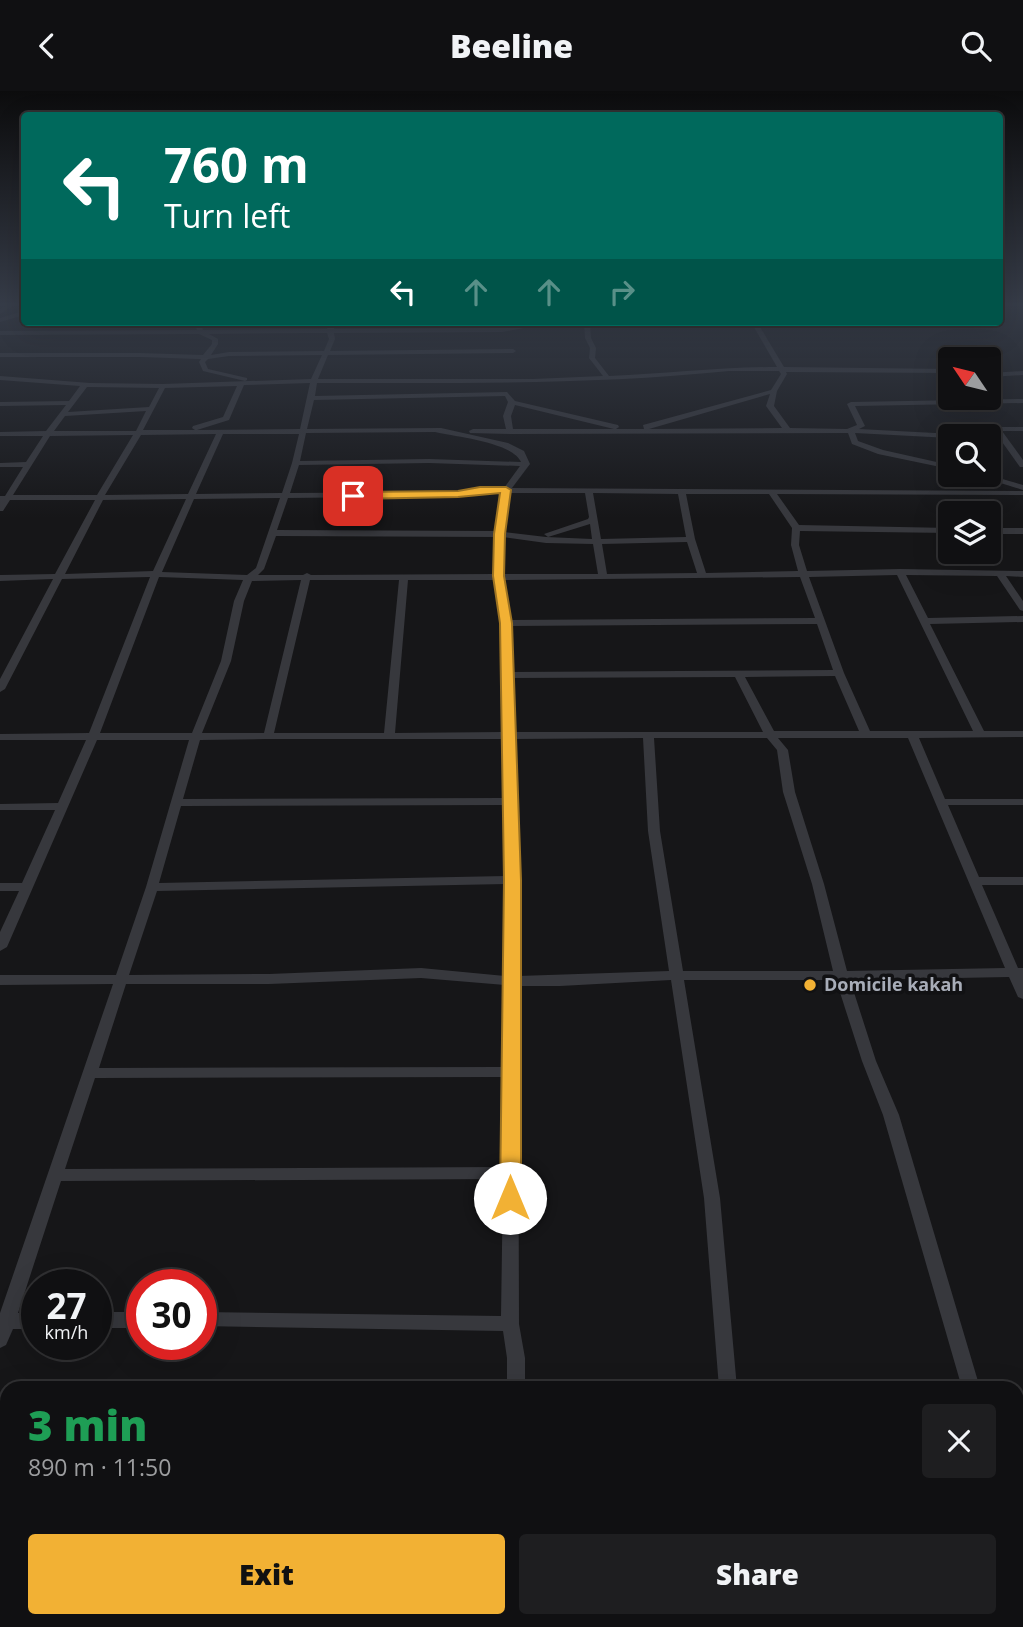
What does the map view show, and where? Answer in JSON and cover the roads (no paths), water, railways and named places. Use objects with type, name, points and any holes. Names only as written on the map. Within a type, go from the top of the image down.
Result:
[{"type":"street","points":[[224,375],[279,383]]},
{"type":"street","points":[[0,1341],[3,1321],[152,887],[195,738],[226,661],[239,601],[249,577],[260,569],[296,463],[317,375]]},
{"type":"street","points":[[0,378],[85,385],[163,386],[315,381],[533,381],[639,375]]},
{"type":"street","points":[[784,375],[774,391],[770,406],[788,431]]},
{"type":"street","points":[[185,432],[226,418],[242,384]]},
{"type":"street","points":[[0,509],[3,498],[85,385]]},
{"type":"street","points":[[0,689],[100,497],[163,386]]},
{"type":"street","points":[[634,430],[774,391]]},
{"type":"street","points":[[311,398],[507,394],[512,402],[624,430]]},
{"type":"street","points":[[850,430],[861,426],[851,404],[853,402],[1023,401]]},
{"type":"street","points":[[510,432],[507,416],[512,402]]},
{"type":"street","points":[[0,404],[71,403]]},
{"type":"street","points":[[65,414],[150,409]]},
{"type":"street","points":[[1001,429],[1023,429]]},
{"type":"street","points":[[0,434],[303,430],[850,430],[938,435]]},
{"type":"street","points":[[435,430],[505,445],[521,453],[526,464]]},
{"type":"street","points":[[850,430],[855,442],[864,447],[938,464]]},
{"type":"street","points":[[0,947],[93,737],[156,574],[221,431]]},
{"type":"street","points":[[1001,434],[1021,460]]},
{"type":"street","points":[[296,463],[429,461],[526,464]]},
{"type":"street","points":[[0,465],[28,464]]},
{"type":"street","points":[[516,1381],[516,1358],[510,1324],[512,880],[508,675],[506,623],[498,576],[499,534],[506,490],[526,464]]},
{"type":"street","points":[[1001,481],[1023,488]]},
{"type":"street","points":[[3,498],[283,497],[458,494],[480,490],[1023,493]]},
{"type":"street","points":[[771,491],[796,528],[795,545],[803,573],[839,673],[866,735]]},
{"type":"street","points":[[589,492],[603,576]]},
{"type":"street","points":[[682,492],[691,539],[702,576]]},
{"type":"street","points":[[527,538],[556,533],[591,521],[593,517]]},
{"type":"street","points":[[796,528],[938,530]]},
{"type":"street","points":[[1001,531],[1023,531]]},
{"type":"street","points":[[272,533],[499,534],[599,541],[691,539]]},
{"type":"street","points":[[0,578],[156,574],[249,577],[702,576],[900,572],[1023,574]]},
{"type":"street","points":[[900,572],[981,734]]},
{"type":"street","points":[[1000,574],[1023,608]]},
{"type":"street","points":[[268,737],[307,576]]},
{"type":"street","points":[[389,736],[404,576]]},
{"type":"street","points":[[926,621],[1023,619]]},
{"type":"street","points":[[506,623],[821,621]]},
{"type":"street","points":[[738,673],[770,735],[782,750],[789,792],[843,976],[869,1061],[891,1115],[969,1381]]},
{"type":"street","points":[[508,675],[839,673]]},
{"type":"street","points":[[912,734],[974,881],[1018,972],[1023,994]]},
{"type":"street","points":[[0,737],[1023,734]]},
{"type":"street","points":[[648,735],[654,831],[678,975],[680,1003],[702,1121],[712,1198],[726,1381]]},
{"type":"street","points":[[176,803],[510,801]]},
{"type":"street","points":[[940,802],[1023,802]]},
{"type":"street","points":[[0,807],[61,806]]},
{"type":"street","points":[[152,887],[512,880]]},
{"type":"street","points":[[974,881],[1023,881]]},
{"type":"street","points":[[0,887],[26,887]]},
{"type":"street","points":[[0,980],[269,979],[421,973],[510,981],[678,975],[843,976],[1018,972]]},
{"type":"street","points":[[88,1073],[510,1072]]},
{"type":"street","points":[[54,1175],[510,1173]]},
{"type":"street","points":[[217,1319],[510,1324]]},
{"type":"street","points":[[3,1321],[21,1321]]},
{"type":"place","name":"Domicile kakah","points":[[810,985]]}]
